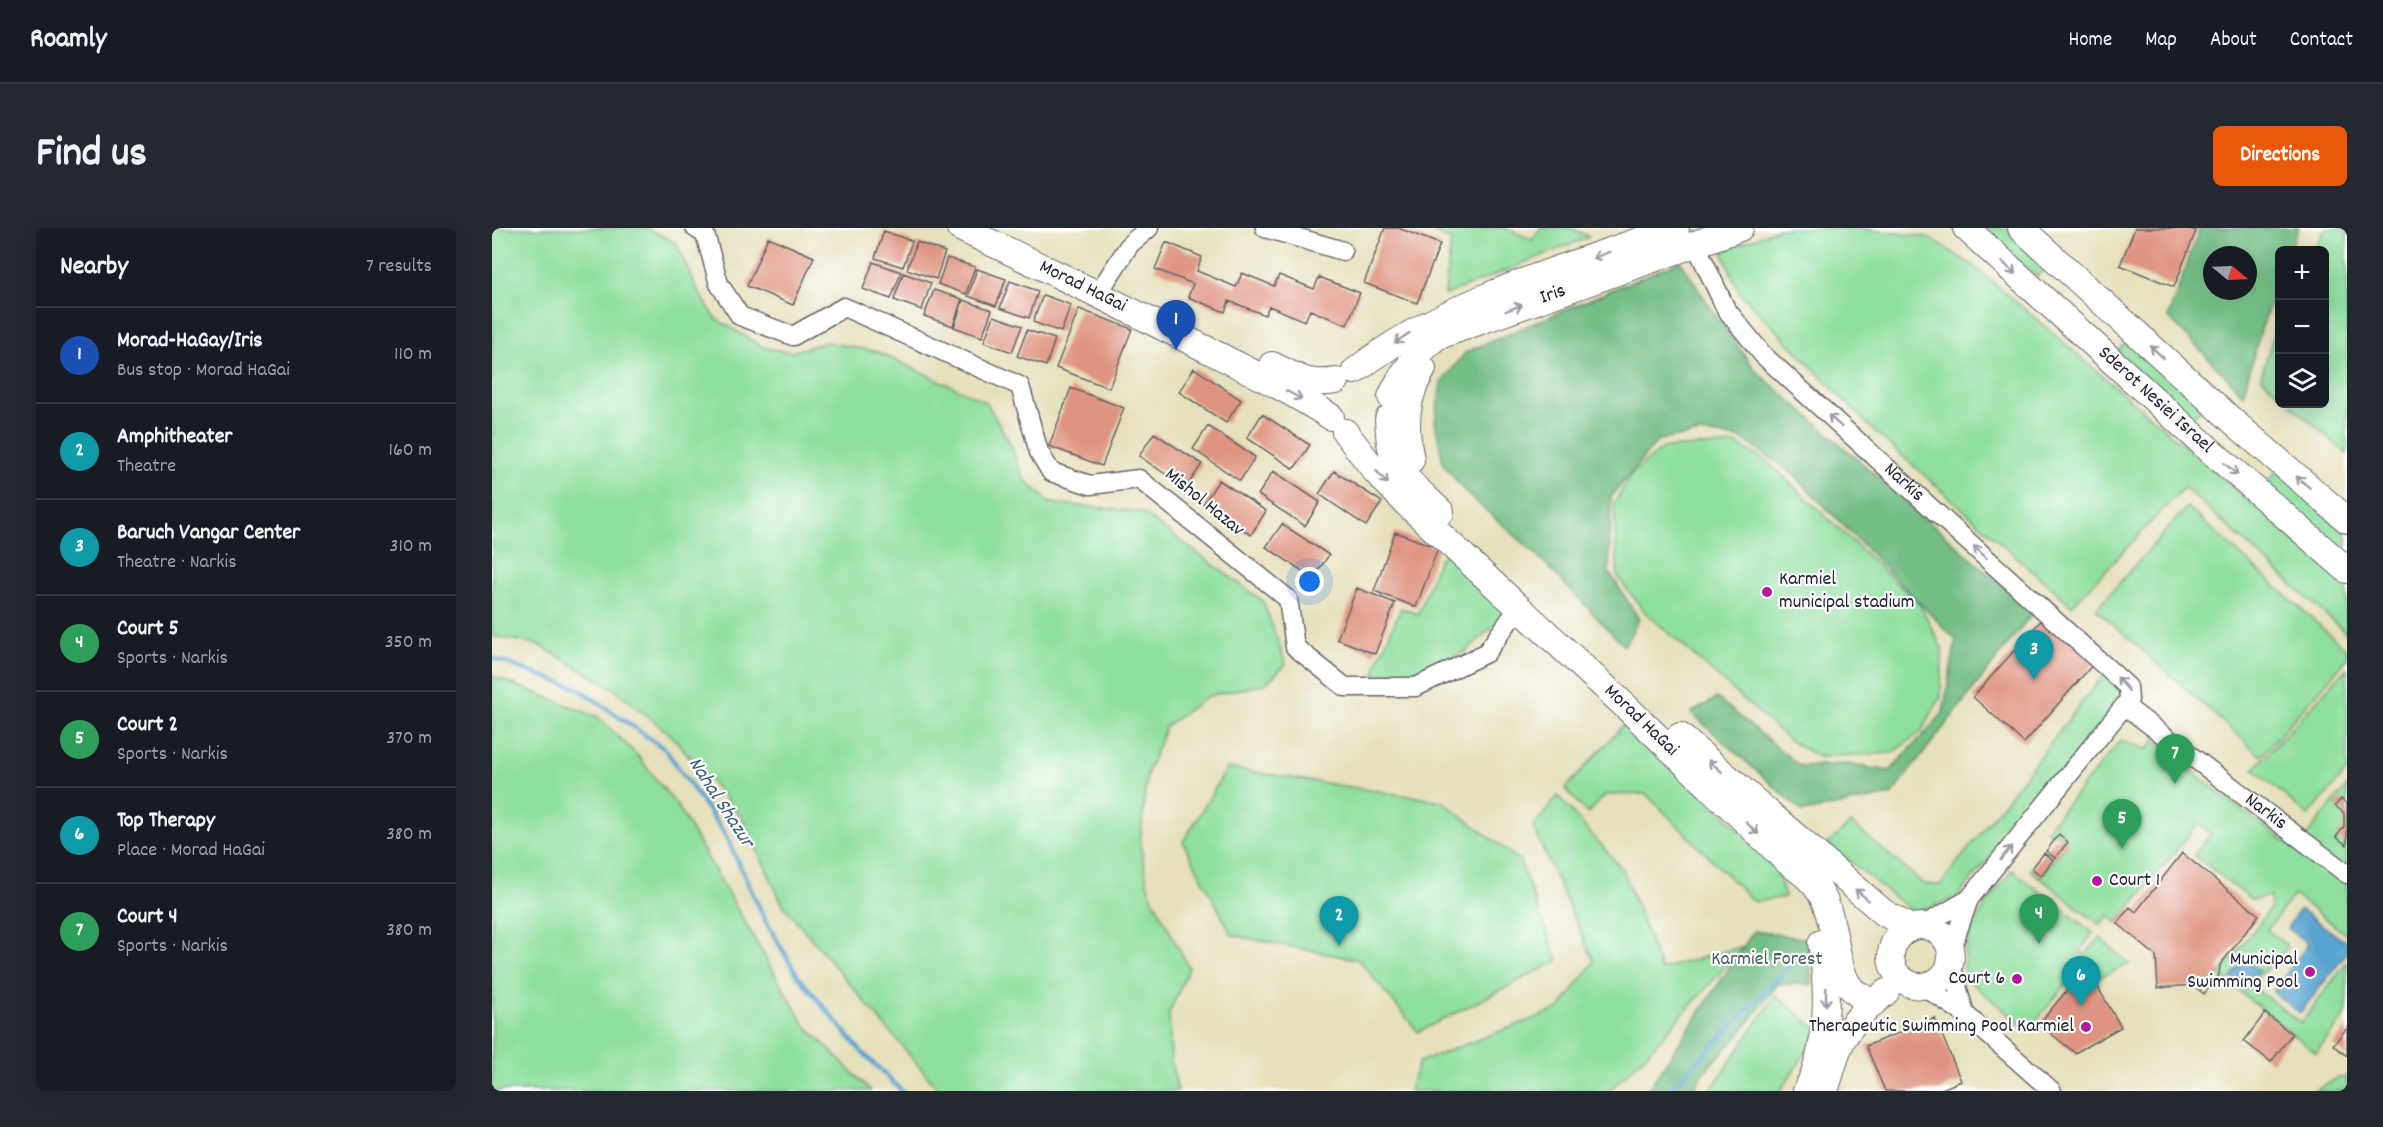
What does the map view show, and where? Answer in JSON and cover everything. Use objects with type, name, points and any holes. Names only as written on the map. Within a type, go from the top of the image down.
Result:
[{"type":"street","name":"Mishol Hazav","points":[[695,228],[705,234],[719,284],[740,316],[794,336],[844,307],[1020,386],[1039,452],[1051,472],[1090,485],[1139,479],[1288,599],[1295,647],[1345,687],[1416,687],[1486,653],[1519,607]]},
{"type":"street","name":"Morad HaGai","points":[[960,228],[1100,294],[1231,361],[1312,405],[1338,424],[1376,472],[1399,496],[1788,862],[1808,877],[1821,895],[1850,987],[1874,1002]]},
{"type":"street","name":"Morad HaGai","points":[[996,228],[1307,382],[1318,384],[1346,376]]},
{"type":"street","points":[[1106,281],[1130,244],[1149,228]]},
{"type":"street","points":[[1265,228],[1343,251]]},
{"type":"street","name":"Iris","points":[[1346,376],[1416,329],[1464,305],[1685,236],[1740,228]]},
{"type":"street","name":"Sderot Nesiei Israel","points":[[1966,228],[2212,452],[2347,570]]},
{"type":"street","name":"Sderot Nesiei Israel","points":[[2021,228],[2236,424],[2347,520]]},
{"type":"street","name":"Iris","points":[[1390,408],[1400,377],[1416,354],[1436,337],[1685,236]]},
{"type":"street","name":"Narkis","points":[[1685,236],[1726,309],[1763,356],[2128,687],[2129,700],[2125,706],[2347,874]]},
{"type":"street","points":[[1418,489],[1406,438],[1407,410],[1413,384],[1428,361],[1458,328]]},
{"type":"street","points":[[1375,374],[1383,380],[1390,408],[1381,427],[1371,433],[1360,435],[1338,424],[1328,399],[1331,388],[1346,376],[1375,374]]},
{"type":"street","name":"Morad HaGai","points":[[1390,408],[1390,441],[1396,462],[1418,489],[1641,701],[1835,872],[1883,912],[1916,927]]},
{"type":"street","points":[[1825,1091],[1840,1046],[1848,1030],[1874,1002],[1914,983],[1936,981],[1944,975],[1969,899],[2125,706]]},
{"type":"street","points":[[1788,862],[1814,918],[1826,972],[1826,1002],[1818,1058],[1806,1091]]},
{"type":"street","points":[[1969,899],[1902,933],[1892,948],[1893,966],[1914,983],[1965,1014],[2052,1091]]},
{"type":"street","points":[[1814,918],[1835,935]]},
{"type":"street","points":[[1916,927],[1939,932],[1946,939],[1965,1014]]},
{"type":"green space","points":[[492,228],[647,228],[676,243],[697,289],[716,319],[765,348],[791,352],[827,342],[878,352],[986,402],[1008,439],[1024,479],[1050,503],[1141,512],[1263,601],[1286,664],[1265,684],[1208,696],[1166,726],[1147,774],[1140,844],[1149,891],[1189,968],[1169,1013],[1171,1063],[1178,1091],[940,1091],[783,905],[742,818],[671,735],[613,688],[539,645],[492,636]]},
{"type":"green space","points":[[1425,228],[1505,228],[1533,240],[1540,228],[1572,228],[1589,237],[1445,295],[1451,241]]},
{"type":"green space","points":[[1779,228],[1854,228],[1928,237],[1974,266],[2347,585],[2347,634],[2184,487],[2072,606],[1872,429],[1740,293],[1722,252]]},
{"type":"green space","points":[[1983,228],[2007,228],[2048,264],[2037,277]]},
{"type":"green space","points":[[2200,228],[2299,228],[2291,246],[2275,246],[2275,289],[2243,394],[2168,317]]},
{"type":"green space","points":[[2326,228],[2347,228],[2347,454],[2295,408],[2329,408],[2329,246],[2315,246]]},
{"type":"green space","points":[[1680,261],[1755,370],[2033,612],[1891,795],[1803,812],[1691,713],[1717,698],[1800,766],[1848,764],[1890,771],[1943,713],[1956,640],[1791,472],[1740,438],[1701,433],[1658,440],[1611,497],[1609,572],[1639,619],[1624,646],[1535,553],[1467,494],[1443,464],[1435,422],[1441,383],[1466,352]]},
{"type":"green space","points":[[2275,330],[2275,390],[2261,377]]},
{"type":"green space","points":[[2129,339],[2203,406],[2191,419],[2117,352]]},
{"type":"green space","name":"Karmiel municipal stadium","points":[[1737,444],[1768,462],[1920,605],[1942,648],[1941,697],[1920,733],[1892,753],[1819,757],[1789,740],[1645,612],[1618,578],[1614,504],[1632,473],[1663,448]]},
{"type":"green space","points":[[2277,471],[2347,535],[2347,546],[2341,553],[2264,486]]},
{"type":"green space","points":[[2187,507],[2347,650],[2347,659],[2261,756],[2096,609]]},
{"type":"green space","points":[[1450,550],[1508,613],[1466,651],[1417,674],[1398,679],[1375,676],[1377,663],[1401,608],[1418,614],[1439,559]]},
{"type":"green space","points":[[2347,668],[2347,771],[2308,816],[2254,769]]},
{"type":"green space","points":[[2108,669],[2120,683],[2120,703],[1956,898],[1913,912],[1828,844],[1851,823],[1924,884],[1940,885]]},
{"type":"green space","points":[[492,676],[598,717],[637,755],[678,807],[804,1024],[871,1091],[492,1091]]},
{"type":"green space","points":[[1626,722],[1775,863],[1785,897],[1754,902],[1646,794],[1605,795],[1588,814],[1565,789]]},
{"type":"green space","points":[[2155,740],[2221,795],[2296,849],[2347,786],[2347,935],[2294,895],[2267,930],[2287,948],[2257,978],[2256,989],[2301,1023],[2347,962],[2347,1013],[2316,1053],[2219,975],[2271,908],[2270,896],[2252,900],[2194,855],[2211,834],[2198,824],[2117,923],[2108,915],[2100,925],[2030,870],[2032,868],[2041,876],[2053,861],[2044,853],[2046,851],[2055,858],[2068,842],[2055,831],[2052,835],[2046,830],[2120,741],[2148,749]]},
{"type":"green space","points":[[1227,768],[1442,801],[1519,860],[1558,961],[1418,1032],[1359,960],[1232,935],[1183,842]]},
{"type":"green space","points":[[1558,796],[1623,870],[1661,969],[1744,946],[1646,1055],[1609,1091],[1409,1091],[1419,1062],[1559,1009],[1594,962],[1533,827]]},
{"type":"green space","points":[[2012,870],[2093,933],[2080,951],[2085,955],[2100,938],[2129,964],[2093,980],[2083,963],[2028,1031],[1965,977],[1966,946],[1971,933],[1985,907]]},
{"type":"green space","name":"Karmiel Forest","points":[[1754,931],[1808,939],[1812,984],[1778,984],[1738,1036],[1704,1072],[1692,1091],[1647,1091]]},
{"type":"green space","points":[[1775,996],[1820,1031],[1780,1091],[1710,1091]]},
{"type":"green space","points":[[2347,1076],[2347,1091],[2315,1091],[2338,1077]]},
{"type":"water","name":"Municipal Swimming Pool","points":[[2300,909],[2347,943],[2347,953],[2300,1013],[2274,993],[2274,990],[2307,946],[2307,943],[2288,926]]},
{"type":"water","points":[[2245,960],[2259,971],[2245,989],[2231,978]]},
{"type":"building","points":[[1385,228],[1398,228],[1440,244],[1417,303],[1364,283]]},
{"type":"building","points":[[2135,228],[2188,228],[2196,231],[2174,287],[2120,265]]},
{"type":"building","points":[[884,231],[912,241],[903,267],[875,258]]},
{"type":"building","points":[[768,237],[814,257],[793,305],[747,286]]},
{"type":"building","points":[[917,242],[945,252],[936,279],[907,269]]},
{"type":"building","points":[[1166,242],[1202,257],[1197,271],[1236,287],[1242,273],[1274,286],[1279,275],[1314,289],[1319,277],[1360,293],[1347,325],[1310,310],[1305,321],[1269,306],[1265,315],[1229,301],[1225,312],[1188,297],[1193,284],[1155,269]]},
{"type":"building","points":[[947,258],[975,267],[966,294],[938,284]]},
{"type":"building","points":[[873,262],[901,272],[891,299],[863,289]]},
{"type":"building","points":[[977,269],[1006,279],[996,306],[968,296]]},
{"type":"building","points":[[903,273],[931,283],[922,310],[894,300]]},
{"type":"building","points":[[1010,281],[1038,291],[1029,318],[1000,308]]},
{"type":"building","points":[[934,290],[962,299],[953,326],[924,316]]},
{"type":"building","points":[[1043,295],[1071,305],[1061,332],[1033,322]]},
{"type":"building","points":[[963,300],[992,310],[982,337],[954,327]]},
{"type":"building","points":[[1079,309],[1132,329],[1109,388],[1056,368]]},
{"type":"building","points":[[994,316],[1022,326],[1012,352],[984,342]]},
{"type":"building","points":[[1027,330],[1055,339],[1046,366],[1017,356]]},
{"type":"building","points":[[1194,368],[1241,400],[1226,423],[1179,392]]},
{"type":"building","points":[[1071,388],[1124,408],[1102,466],[1049,446]]},
{"type":"building","points":[[1262,414],[1310,445],[1294,469],[1247,438]]},
{"type":"building","points":[[1208,426],[1255,457],[1240,481],[1193,449]]},
{"type":"building","points":[[1154,433],[1202,464],[1186,488],[1139,456]]},
{"type":"building","points":[[1273,471],[1320,502],[1305,526],[1258,495]]},
{"type":"building","points":[[1334,471],[1382,502],[1366,526],[1319,494]]},
{"type":"building","points":[[1219,480],[1266,511],[1251,535],[1203,504]]},
{"type":"building","points":[[1282,524],[1329,555],[1313,578],[1266,547]]},
{"type":"building","points":[[1395,532],[1438,548],[1416,607],[1374,591]]},
{"type":"building","points":[[1357,588],[1395,603],[1375,654],[1337,639]]},
{"type":"building","points":[[2044,617],[2095,662],[2024,743],[1973,697]]},
{"type":"building","points":[[2341,799],[2347,804],[2347,845],[2336,837],[2344,827],[2344,813],[2335,806]]},
{"type":"building","points":[[2059,834],[2068,842],[2055,858],[2046,851]]},
{"type":"building","points":[[2044,853],[2053,860],[2041,876],[2032,868]]},
{"type":"building","points":[[2182,853],[2259,915],[2220,965],[2219,975],[2204,994],[2193,985],[2158,988],[2156,956],[2117,923],[2130,907],[2136,912]]},
{"type":"building","points":[[2086,967],[2121,1027],[2075,1053],[2039,1024]]},
{"type":"building","points":[[2265,1013],[2292,1034],[2271,1062],[2244,1041]]},
{"type":"building","points":[[1935,1018],[1961,1081],[1937,1091],[1885,1091],[1866,1046]]},
{"type":"building","points":[[2347,1028],[2347,1056],[2333,1045]]},
{"type":"waterway","name":"Nahal Shazur","points":[[492,658],[579,689],[665,749],[725,834],[766,922],[798,976],[860,1050],[902,1091]]},
{"type":"waterway","points":[[1669,1091],[1789,967]]},
{"type":"place","name":"Morad-HaGay/Iris","points":[[1176,350]]},
{"type":"place","name":"Karmiel municipal stadium","points":[[1767,592]]},
{"type":"place","name":"Baruch Vangar Center","points":[[2034,680]]},
{"type":"place","name":"Court 4","points":[[2175,784]]},
{"type":"place","name":"Court 2","points":[[2122,849]]},
{"type":"place","name":"Court 1","points":[[2097,881]]},
{"type":"place","name":"Court 5","points":[[2039,944]]},
{"type":"place","name":"Amphitheater","points":[[1339,946]]},
{"type":"place","name":"Municipal Swimming Pool","points":[[2310,972]]},
{"type":"place","name":"Court 6","points":[[2017,979]]},
{"type":"place","name":"Top Therapy","points":[[2081,1006]]},
{"type":"place","name":"Therapeutic Swimming Pool Karmiel","points":[[2086,1027]]}]
